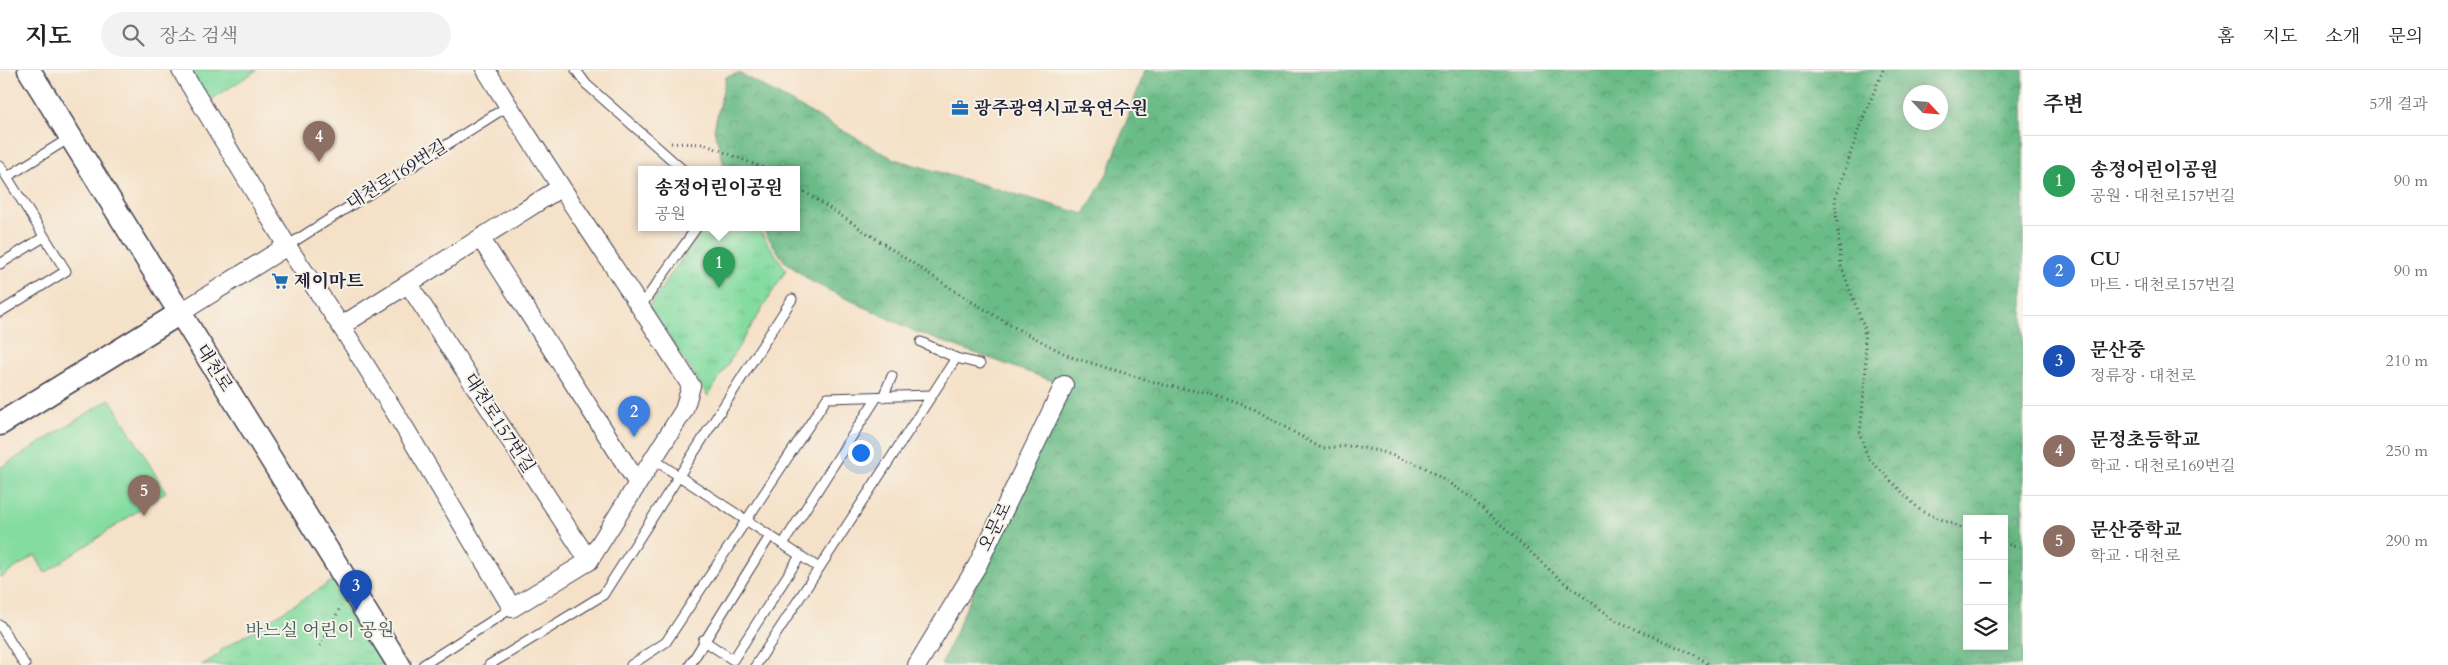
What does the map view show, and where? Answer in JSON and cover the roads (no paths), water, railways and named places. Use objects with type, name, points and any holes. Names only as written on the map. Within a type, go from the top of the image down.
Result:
[{"type":"street","name":"대천로","points":[[29,70],[399,665]]},
{"type":"street","points":[[181,70],[287,246],[342,326],[406,430],[512,608],[589,561],[684,410],[690,386],[641,306],[560,188],[486,70]]},
{"type":"street","points":[[342,326],[560,188]]},
{"type":"street","points":[[481,238],[637,482]]},
{"type":"street","name":"대천로169번길","points":[[180,313],[287,246]]},
{"type":"street","name":"대천로157번길","points":[[409,285],[589,561]]},
{"type":"street","points":[[0,424],[180,313]]},
{"type":"street","name":"오문로","points":[[917,665],[977,566],[1064,384]]},
{"type":"lane","points":[[576,70],[586,84],[626,118],[649,142],[678,166]]},
{"type":"lane","name":"대천로169번길","points":[[287,246],[508,106]]},
{"type":"lane","points":[[7,177],[71,137]]},
{"type":"lane","points":[[0,166],[66,271],[0,312]]},
{"type":"lane","points":[[641,306],[694,231]]},
{"type":"lane","points":[[0,264],[44,237]]},
{"type":"lane","points":[[489,665],[603,595],[792,299]]},
{"type":"lane","points":[[921,342],[956,358],[980,364]]},
{"type":"lane","points":[[756,665],[956,358]]},
{"type":"lane","points":[[783,544],[892,376]]},
{"type":"lane","points":[[631,665],[666,642],[827,398],[932,395]]},
{"type":"lane","points":[[653,459],[819,568]]},
{"type":"lane","points":[[690,665],[703,640],[770,536]]},
{"type":"lane","points":[[703,640],[733,660],[800,556]]},
{"type":"lane","points":[[423,665],[512,608]]},
{"type":"lane","points":[[0,625],[25,665]]},
{"type":"place","name":"광주광역시교육연수원","points":[[960,108]]},
{"type":"place","name":"문정초등학교","points":[[319,162]]},
{"type":"place","name":"제이마트","points":[[280,281]]},
{"type":"place","name":"송정어린이공원","points":[[719,288]]},
{"type":"place","name":"CU","points":[[634,437]]},
{"type":"place","name":"문산중학교","points":[[144,516]]},
{"type":"place","name":"문산중","points":[[356,611]]},
{"type":"park label","name":"바느실 어린이 공원","points":[[320,630]]}]
